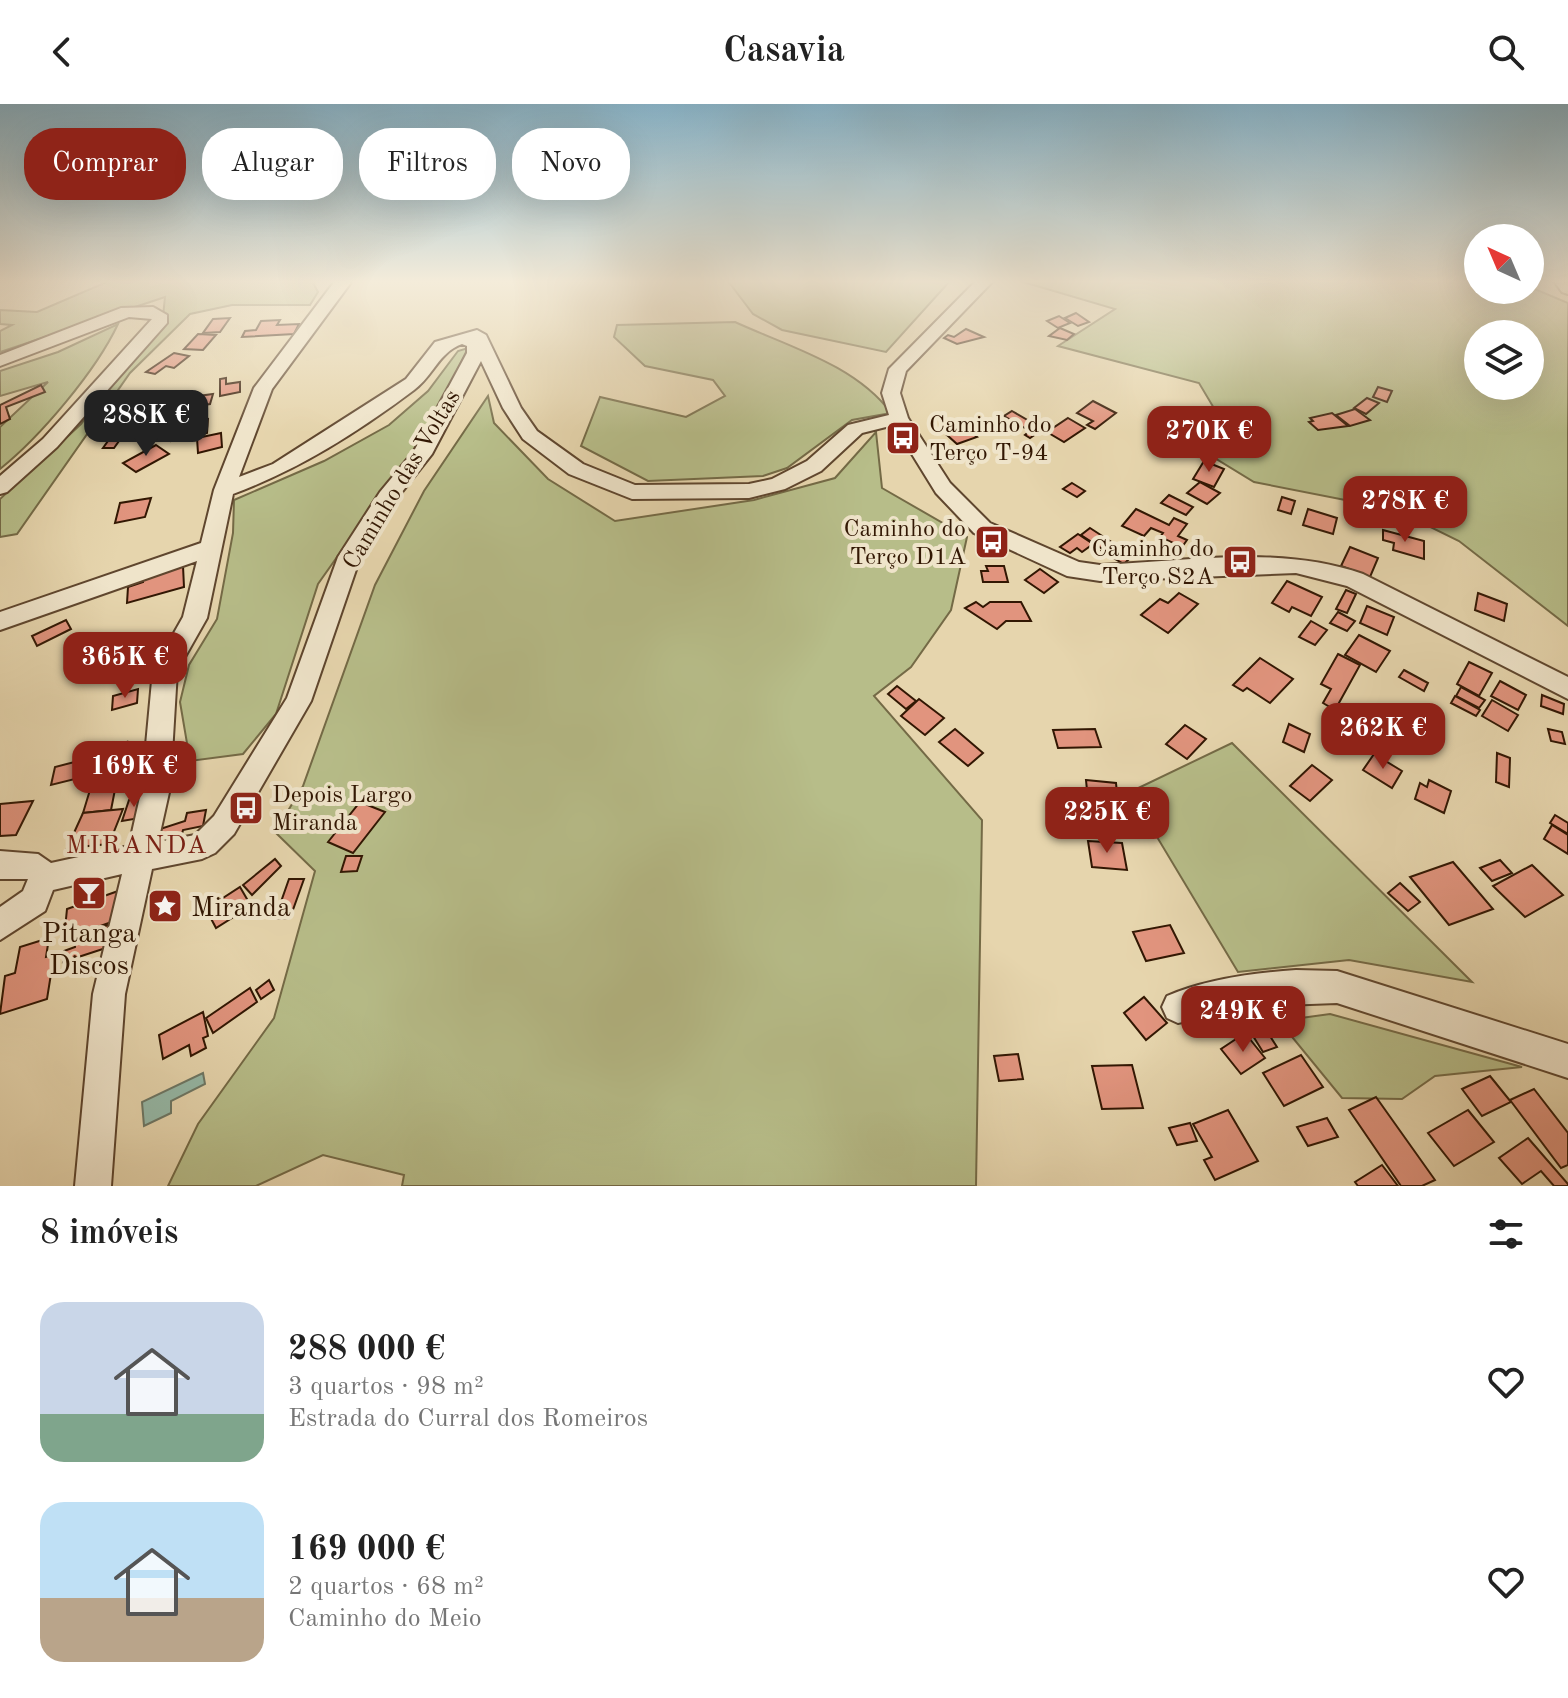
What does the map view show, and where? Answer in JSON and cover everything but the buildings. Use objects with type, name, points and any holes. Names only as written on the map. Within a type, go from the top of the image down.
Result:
[{"type":"street","points":[[0,361],[76,331]]},
{"type":"street","points":[[0,487],[50,443],[150,331]]},
{"type":"street","points":[[93,1186],[109,994],[156,788],[165,670],[195,618],[208,549],[224,490],[263,388],[306,331]]},
{"type":"street","points":[[935,331],[898,369],[891,393],[899,418],[943,488],[967,516],[991,533],[1075,570],[1112,574],[1296,565],[1324,569],[1355,580],[1568,689]]},
{"type":"street","points":[[463,338],[472,334],[479,336],[512,408],[530,435],[576,469],[632,492],[749,491],[778,484],[814,466],[855,429],[899,418]]},
{"type":"street","name":"Caminho das Voltas","points":[[43,879],[138,857],[192,850],[205,844],[224,825],[298,701],[349,557],[387,497],[422,454],[476,353],[474,342],[463,338],[441,346],[412,383],[337,435],[280,469],[224,490]]},
{"type":"street","points":[[0,621],[208,549]]},
{"type":"street","points":[[0,865],[19,864],[38,868],[43,879],[34,901],[0,925]]},
{"type":"street","points":[[1178,1007],[1256,987],[1298,984],[1337,987],[1568,1061]]},
{"type":"green space","points":[[0,331],[62,331],[0,352]]},
{"type":"green space","points":[[102,331],[114,331],[66,402],[0,469],[0,427],[48,382],[0,396],[0,371],[58,352]]},
{"type":"green space","points":[[151,331],[172,331],[130,373],[17,534],[0,537],[0,499],[81,424]]},
{"type":"green space","points":[[615,331],[757,331],[840,369],[876,396],[891,413],[852,420],[787,468],[763,476],[648,481],[581,446],[600,397],[686,417],[725,396],[713,380],[645,366],[614,337]]},
{"type":"green space","points":[[789,331],[904,331],[886,352]]},
{"type":"green space","points":[[1080,331],[1464,331],[1464,400],[1544,400],[1544,331],[1568,331],[1568,626],[1459,541],[1396,510],[1254,482],[1205,452],[1227,430],[1199,383],[1058,346]]},
{"type":"green space","points":[[468,348],[418,453],[366,516],[318,584],[276,714],[243,754],[190,761],[180,702],[189,665],[217,619],[233,533],[234,500],[324,461],[389,425],[428,391],[458,351]]},
{"type":"green space","points":[[488,396],[494,423],[548,479],[615,521],[754,500],[835,478],[876,432],[882,488],[967,537],[951,610],[911,667],[874,696],[982,820],[976,1186],[402,1186],[404,1175],[323,1155],[256,1186],[168,1186],[198,1124],[274,1018],[315,871],[275,832],[303,786],[375,585],[424,491]]},
{"type":"green space","points":[[1232,743],[1472,982],[1349,960],[1238,972],[1130,792]]},
{"type":"green space","points":[[1330,1014],[1522,1067],[1435,1076],[1402,1099],[1342,1098],[1279,1021]]},
{"type":"shaded area","points":[[203,1073],[205,1084],[171,1101],[171,1113],[144,1126],[142,1102]]},
{"type":"place","name":"Caminho do Terço T-94","points":[[903,438]]},
{"type":"place","name":"Caminho do Terço D1A","points":[[992,542]]},
{"type":"place","name":"Caminho do Terço S2A","points":[[1240,562]]},
{"type":"place","name":"Depois Largo Miranda","points":[[246,808]]},
{"type":"place","name":"Pitanga Discos","points":[[89,893]]},
{"type":"place","name":"Miranda","points":[[165,906]]},
{"type":"district","name":"MIRANDA","points":[[137,844]]}]
